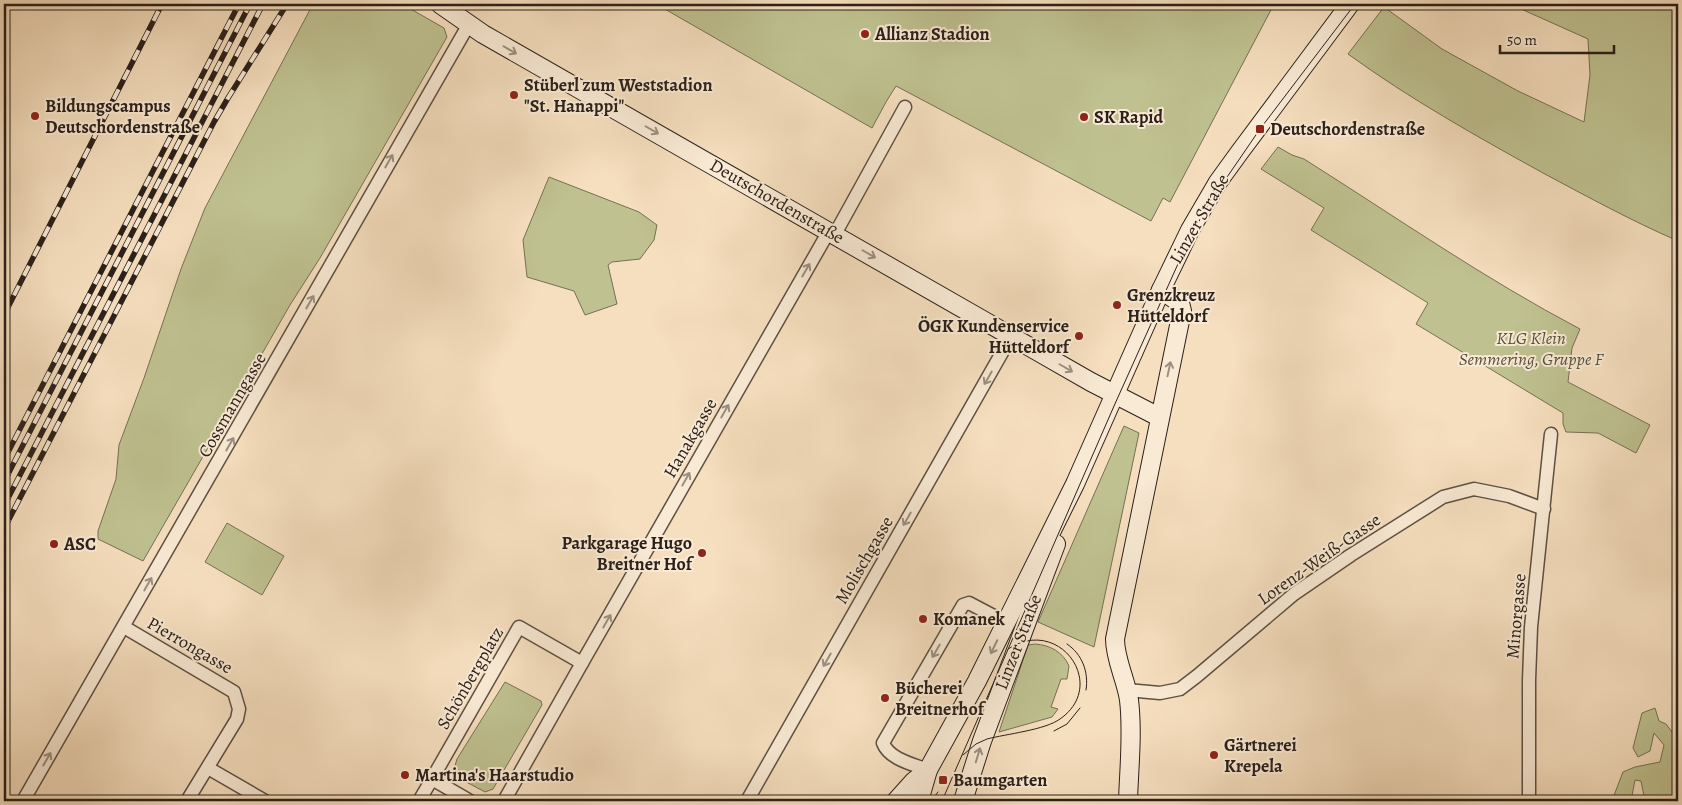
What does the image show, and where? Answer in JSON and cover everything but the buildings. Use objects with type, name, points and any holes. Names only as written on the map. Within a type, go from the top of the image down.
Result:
[{"type":"main road","name":"Deutschordenstraße","points":[[440,4],[482,34],[832,232],[1091,382],[1159,417]]},
{"type":"main road","name":"Linzer Straße","points":[[896,801],[906,789],[928,770],[977,681],[1076,484],[1161,290],[1190,230],[1218,182],[1350,4]]},
{"type":"main road","points":[[1128,801],[1130,726],[1127,690],[1116,654],[1115,639],[1182,308],[1178,301],[1161,290]]},
{"type":"main road","name":"Linzer Straße","points":[[963,801],[982,741],[1068,512],[1076,484]]},
{"type":"main road","points":[[919,801],[928,770]]},
{"type":"street","name":"Cossmanngasse","points":[[23,801],[469,24]]},
{"type":"street","name":"Hanakgasse","points":[[582,664],[906,107]]},
{"type":"street","name":"Molischgasse","points":[[746,801],[1012,336]]},
{"type":"street","name":"Minorgasse","points":[[1530,801],[1529,671],[1551,434]]},
{"type":"street","name":"Lorenz-Weiß-Gasse","points":[[1127,690],[1160,693],[1180,689],[1294,594],[1351,554],[1443,498],[1474,489],[1509,496],[1544,509]]},
{"type":"street","name":"Linzer Straße","points":[[928,770],[904,761],[886,750],[883,743],[963,605],[969,603],[1005,622]]},
{"type":"street","name":"Pierrongasse","points":[[124,627],[234,692],[239,709],[237,719],[187,801]]},
{"type":"street","name":"Schönbergplatz","points":[[432,779],[519,627],[582,664]]},
{"type":"street","points":[[504,801],[582,664]]},
{"type":"street","points":[[208,768],[265,801]]},
{"type":"street","points":[[418,801],[432,779],[470,801]]},
{"type":"green space","points":[[313,4],[402,4],[444,28],[447,37],[143,561],[98,539],[98,531],[116,479],[119,445],[181,269],[205,208]]},
{"type":"green space","name":"SK Rapid","points":[[656,4],[1283,4],[1280,8],[1273,6],[1170,202],[1163,198],[1151,221],[896,86],[872,128]]},
{"type":"green space","points":[[1510,4],[1678,4],[1678,241],[1610,208],[1493,145],[1419,102],[1348,54],[1384,7],[1442,49],[1518,91],[1584,122],[1590,75],[1588,39]]},
{"type":"green space","name":"KLG Klein Semmering, Gruppe F","points":[[1278,147],[1304,159],[1475,269],[1580,329],[1572,348],[1568,382],[1650,425],[1636,453],[1598,433],[1566,432],[1563,424],[1563,413],[1416,324],[1428,303],[1311,230],[1324,208],[1261,169]]},
{"type":"green space","points":[[549,177],[639,212],[657,225],[654,240],[640,259],[612,262],[608,265],[617,304],[585,315],[574,291],[527,277],[523,240]]},
{"type":"green space","points":[[1124,426],[1139,433],[1094,647],[1038,622]]},
{"type":"green space","points":[[227,523],[284,556],[262,595],[205,562]]},
{"type":"green space","points":[[1028,645],[1046,646],[1060,653],[1069,666],[1067,679],[1061,679],[1051,707],[1058,709],[1052,717],[999,732]]},
{"type":"green space","points":[[505,682],[541,701],[542,705],[493,789],[485,792],[457,777],[454,769],[457,759]]},
{"type":"green space","points":[[1655,708],[1659,721],[1666,724],[1678,740],[1678,801],[1645,801],[1641,781],[1635,780],[1631,801],[1594,801],[1594,799],[1613,798],[1623,772],[1635,767],[1660,762],[1664,745],[1654,733],[1650,751],[1638,757],[1633,748],[1642,713]]},
{"type":"tram line","points":[[942,801],[1114,406],[1191,235],[1210,202],[1260,129],[1355,4]]},
{"type":"tram line","points":[[963,755],[976,744],[987,739],[1035,729],[1053,723],[1060,719],[1074,705],[1080,689],[1079,673],[1072,658],[1060,647],[1045,641],[1027,641],[1008,649]]},
{"type":"tram line","points":[[1067,644],[1077,653],[1083,664],[1087,683],[1086,690]]},
{"type":"tram line","points":[[1054,731],[1067,724],[1080,708]]},
{"type":"tram line","points":[[931,801],[938,792]]},
{"type":"railway","points":[[4,315],[162,4]]},
{"type":"railway","points":[[4,460],[239,4]]},
{"type":"railway","points":[[4,482],[250,4]]},
{"type":"railway","points":[[4,506],[263,4]]},
{"type":"railway","points":[[4,529],[214,122],[287,4]]},
{"type":"place","name":"Allianz Stadion","points":[[865,34]]},
{"type":"place","name":"Stüberl zum Weststadion \"St. Hanappi\"","points":[[514,95]]},
{"type":"place","name":"Bildungscampus Deutschordenstraße","points":[[35,116]]},
{"type":"place","name":"SK Rapid","points":[[1084,117]]},
{"type":"place","name":"Deutschordenstraße","points":[[1260,129]]},
{"type":"place","name":"Grenzkreuz Hütteldorf","points":[[1117,305]]},
{"type":"place","name":"ÖGK Kundenservice Hütteldorf","points":[[1079,336]]},
{"type":"place","name":"ASC","points":[[54,544]]},
{"type":"place","name":"Parkgarage Hugo Breitner Hof","points":[[702,553]]},
{"type":"place","name":"Komanek","points":[[923,619]]},
{"type":"place","name":"Bücherei Breitnerhof","points":[[885,698]]},
{"type":"place","name":"Gärtnerei Krepela","points":[[1214,755]]},
{"type":"place","name":"Martina's Haarstudio","points":[[405,775]]},
{"type":"place","name":"Baumgarten","points":[[943,780]]}]
